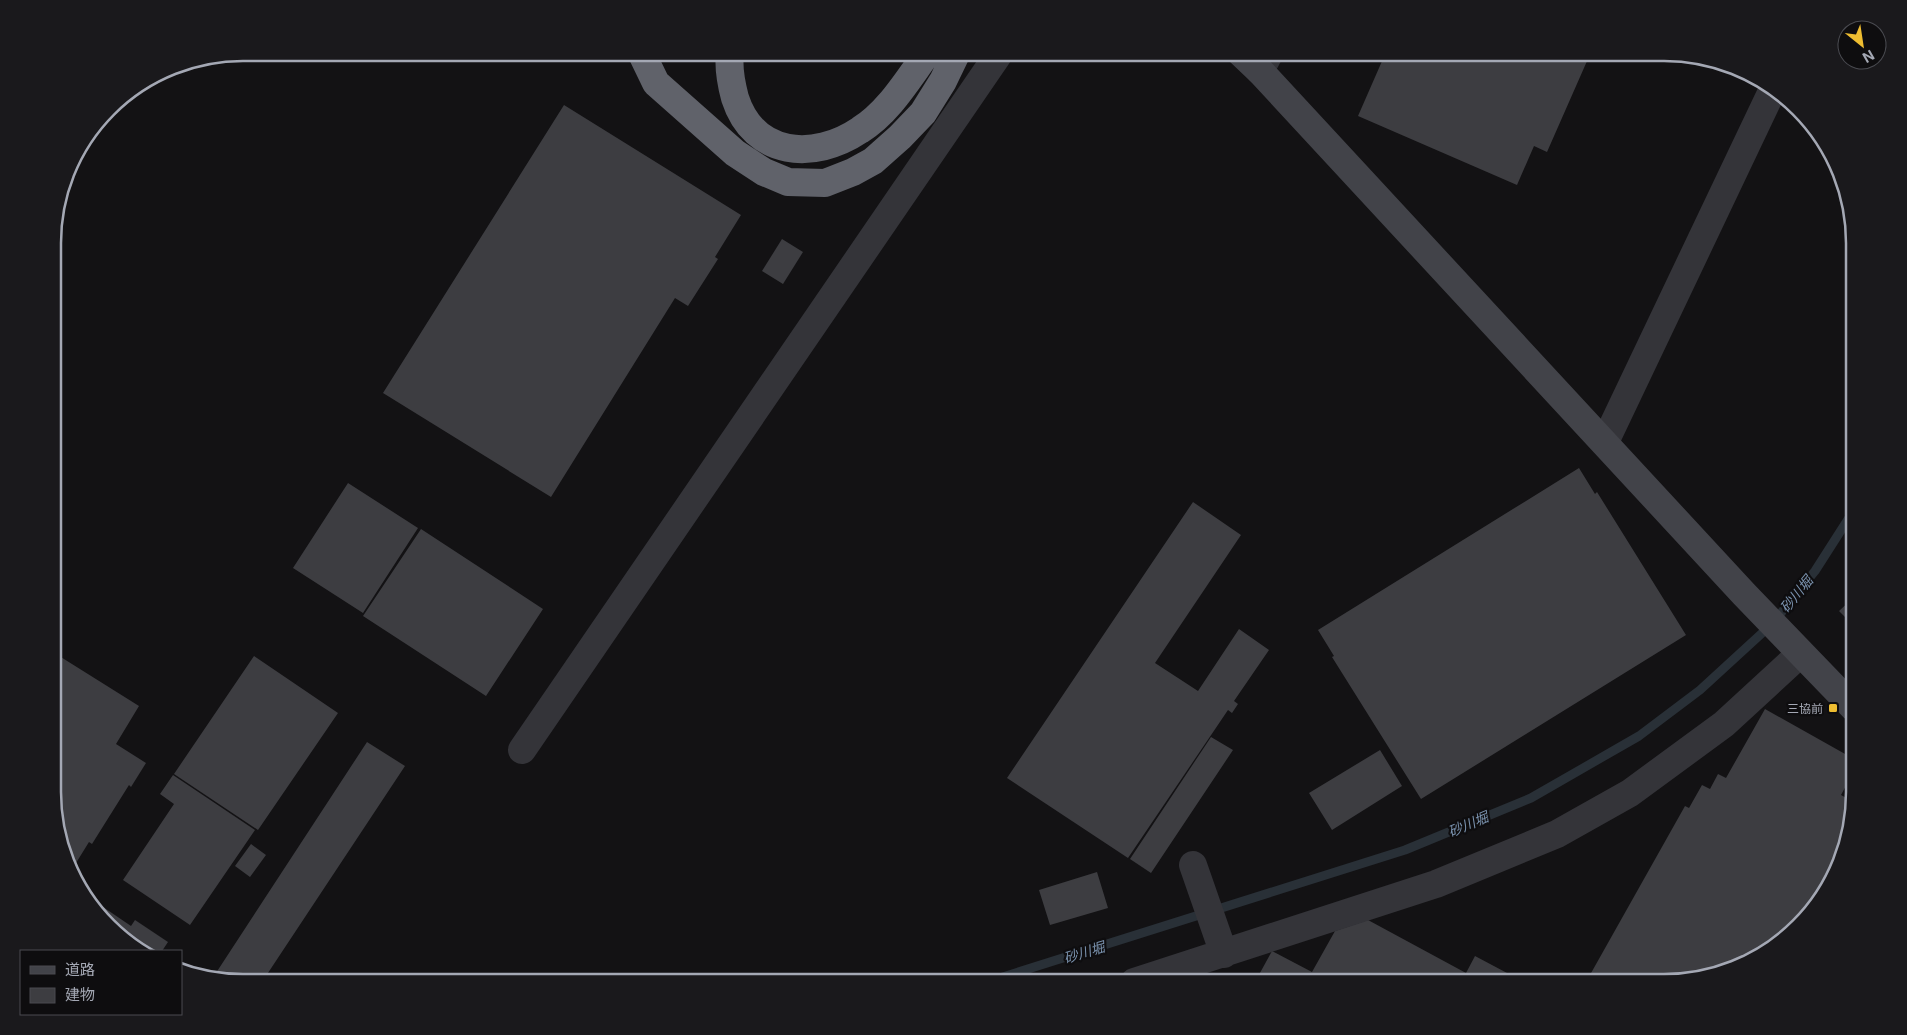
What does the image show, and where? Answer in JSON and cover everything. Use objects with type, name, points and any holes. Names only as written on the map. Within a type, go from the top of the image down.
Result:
[{"type":"highway","points":[[645,61],[656,83],[735,153],[764,172],[788,182],[825,183],[874,161],[900,137],[923,113],[943,81],[953,61]]},
{"type":"highway","points":[[730,61],[730,83],[738,106],[748,125],[762,138],[784,147],[809,149],[836,144],[861,130],[887,106],[921,61]]},
{"type":"street","points":[[522,750],[994,61]]},
{"type":"street","points":[[1265,62],[1605,442],[1744,594],[1846,700]]},
{"type":"street","points":[[1605,442],[1770,96]]},
{"type":"street","points":[[1155,974],[1222,948],[1436,884],[1557,834],[1630,792],[1724,724],[1796,649]]},
{"type":"street","points":[[1196,872],[1222,948]]},
{"type":"building","points":[[1382,61],[1587,61],[1547,152],[1534,146],[1517,185],[1358,116]]},
{"type":"building","points":[[564,105],[741,215],[715,257],[718,259],[688,306],[675,298],[551,497],[383,393]]},
{"type":"building","points":[[782,239],[803,252],[783,284],[762,271]]},
{"type":"building","points":[[1579,468],[1595,494],[1597,492],[1686,635],[1421,799],[1332,657],[1334,656],[1318,630]]},
{"type":"building","points":[[348,483],[418,528],[363,613],[293,568]]},
{"type":"building","points":[[1193,502],[1241,535],[1155,663],[1198,691],[1239,629],[1269,650],[1234,701],[1238,704],[1232,713],[1228,710],[1128,858],[1007,778]]},
{"type":"building","points":[[421,529],[543,609],[486,696],[363,616]]},
{"type":"building","points":[[1846,604],[1846,618],[1839,611]]},
{"type":"building","points":[[254,656],[338,713],[258,830],[174,774]]},
{"type":"building","points":[[61,657],[139,706],[116,744],[146,763],[131,787],[129,785],[92,844],[89,842],[76,863],[67,838],[61,791]]},
{"type":"building","points":[[1765,709],[1846,755],[1846,786],[1841,795],[1845,797],[1840,838],[1827,872],[1815,893],[1784,928],[1765,943],[1744,955],[1722,964],[1699,970],[1663,974],[1590,974],[1685,806],[1689,808],[1702,785],[1710,789],[1718,774],[1726,778]]},
{"type":"building","points":[[1211,737],[1233,750],[1151,873],[1130,859]]},
{"type":"building","points":[[367,742],[405,766],[267,974],[217,971]]},
{"type":"building","points":[[1380,750],[1402,786],[1332,830],[1309,793]]},
{"type":"building","points":[[173,775],[255,830],[190,925],[123,880],[174,804],[160,794]]},
{"type":"building","points":[[251,844],[266,855],[250,877],[235,866]]},
{"type":"building","points":[[1097,872],[1108,908],[1050,925],[1039,890]]},
{"type":"building","points":[[103,907],[131,926],[135,920],[168,942],[163,950],[154,950],[123,928]]},
{"type":"building","points":[[1368,920],[1466,973],[1475,956],[1509,974],[1259,974],[1272,951],[1312,972],[1335,931]]},
{"type":"waterway","name":"砂川堀","points":[[1012,974],[1405,850],[1531,798],[1639,736],[1700,690],[1772,624],[1815,571],[1846,523]]},
{"type":"place","name":"三協前","points":[[1833,708]]}]
